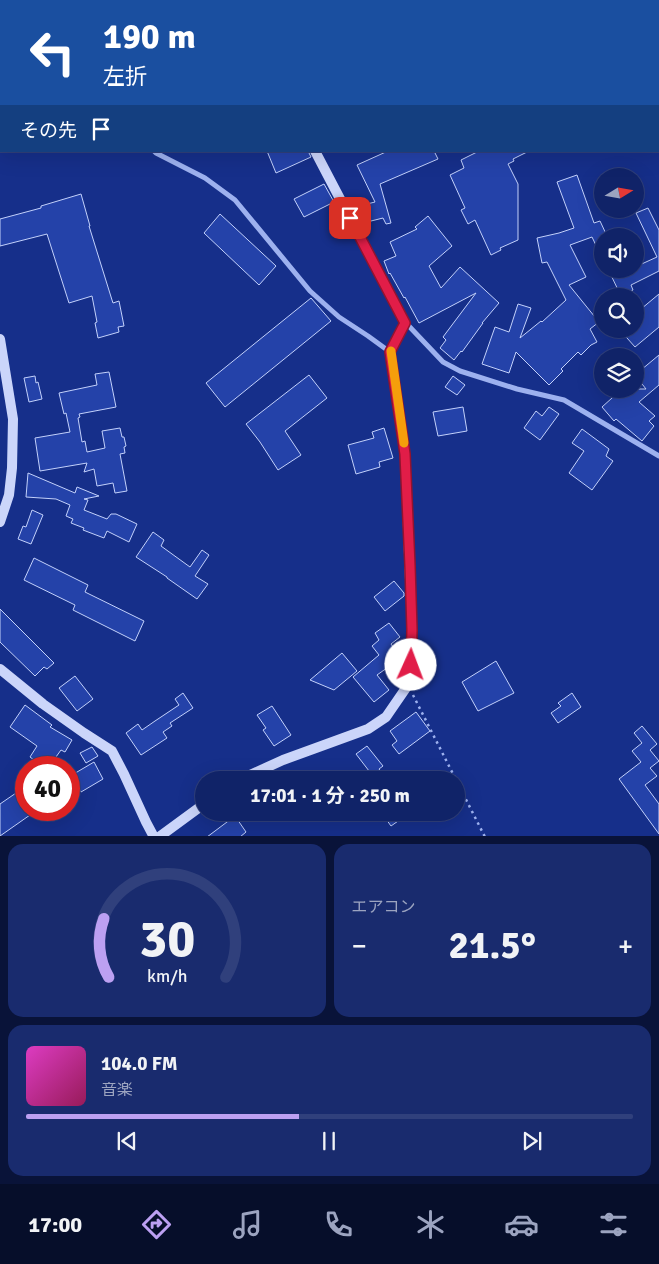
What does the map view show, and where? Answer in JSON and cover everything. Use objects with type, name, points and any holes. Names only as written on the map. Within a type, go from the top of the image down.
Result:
[{"type":"street","points":[[155,152],[205,178],[234,200],[310,291],[339,317],[390,352]]},
{"type":"street","points":[[316,152],[405,323],[443,362],[460,371],[516,389],[564,400],[659,456]]},
{"type":"street","points":[[258,771],[368,729],[386,717],[408,685],[411,665],[412,630],[405,454],[390,352],[405,323]]},
{"type":"street","points":[[0,339],[13,419],[12,468],[9,495],[0,522]]},
{"type":"street","points":[[0,669],[43,704],[84,734],[112,751],[154,836]]},
{"type":"street","points":[[159,836],[195,810]]},
{"type":"path","points":[[408,685],[485,836]]},
{"type":"building","points":[[267,152],[308,152],[311,157],[276,173]]},
{"type":"building","points":[[386,152],[434,152],[438,159],[380,184],[391,223],[386,224],[383,218],[367,222],[363,205],[375,202],[357,165]]},
{"type":"building","points":[[477,152],[527,152],[513,159],[514,161],[508,164],[518,184],[518,240],[500,248],[501,250],[491,255],[475,220],[468,224],[461,210],[465,208],[450,175],[464,168],[461,160]]},
{"type":"building","points":[[577,175],[594,223],[600,221],[603,228],[594,228],[594,241],[592,237],[570,245],[586,277],[569,285],[594,316],[594,326],[590,329],[597,342],[581,355],[578,352],[561,369],[563,371],[549,385],[516,352],[509,373],[482,364],[495,327],[509,332],[518,304],[531,308],[520,338],[542,322],[566,300],[547,262],[542,263],[537,238],[574,228],[557,182]]},
{"type":"building","points":[[324,184],[334,202],[304,217],[294,199]]},
{"type":"building","points":[[81,194],[112,300],[113,303],[119,301],[124,326],[118,327],[119,332],[98,338],[92,296],[69,303],[47,234],[0,246],[0,219],[41,208],[41,206]]},
{"type":"building","points":[[648,208],[659,230],[659,271],[631,285],[632,288],[617,288],[612,278],[644,278],[644,263],[657,257],[638,218],[644,218],[644,210]]},
{"type":"building","points":[[220,214],[276,266],[259,285],[204,233]]},
{"type":"building","points":[[428,216],[452,246],[429,266],[441,288],[460,267],[499,303],[454,360],[440,348],[446,340],[443,337],[476,293],[419,323],[405,297],[389,274],[384,261],[396,256],[390,242],[417,229],[415,227]]},
{"type":"building","points":[[659,294],[659,327],[635,347],[627,338],[644,338],[644,306]]},
{"type":"building","points":[[311,298],[331,321],[225,407],[206,383]]},
{"type":"building","points":[[659,355],[659,385],[644,398],[644,389],[646,389],[644,386],[644,368]]},
{"type":"building","points":[[109,372],[116,407],[79,414],[80,417],[78,418],[82,442],[85,441],[87,452],[105,448],[102,431],[120,428],[126,446],[124,447],[125,453],[120,454],[127,491],[115,493],[113,483],[97,486],[94,469],[84,472],[87,463],[40,471],[35,438],[70,432],[59,393],[97,385],[95,374]]},
{"type":"building","points":[[309,375],[327,398],[285,431],[301,455],[278,470],[246,424]]},
{"type":"building","points":[[35,376],[42,399],[29,402],[24,378]]},
{"type":"building","points":[[453,376],[465,385],[457,395],[445,387]]},
{"type":"building","points":[[612,398],[644,398],[639,402],[655,416],[649,421],[654,426],[642,441],[616,419],[614,421],[602,407]]},
{"type":"building","points":[[463,407],[467,431],[438,436],[433,412]]},
{"type":"building","points":[[549,407],[559,414],[540,440],[524,428],[536,411],[542,416]]},
{"type":"building","points":[[384,428],[393,458],[379,462],[380,467],[356,474],[348,445],[374,438],[372,432]]},
{"type":"building","points":[[582,429],[609,449],[606,456],[613,461],[592,490],[569,473],[584,451],[572,443]]},
{"type":"building","points":[[28,473],[75,493],[77,487],[99,496],[84,499],[88,500],[84,510],[107,519],[111,514],[116,514],[137,524],[129,542],[107,531],[104,538],[71,523],[73,519],[66,516],[70,505],[56,499],[26,497]]},
{"type":"building","points":[[32,510],[43,515],[31,544],[18,539],[23,526],[26,527]]},
{"type":"building","points":[[153,532],[164,540],[161,546],[190,567],[202,550],[209,555],[195,576],[208,584],[197,599],[136,557]]},
{"type":"building","points":[[34,558],[88,585],[85,592],[144,621],[135,641],[73,610],[75,605],[24,580]]},
{"type":"building","points":[[394,581],[404,593],[404,596],[385,611],[374,597]]},
{"type":"building","points":[[0,609],[54,663],[47,669],[44,667],[35,676],[0,642]]},
{"type":"building","points":[[389,623],[400,637],[391,644],[401,658],[377,675],[389,690],[374,702],[353,677],[379,655],[372,646],[379,640],[375,633]]},
{"type":"building","points":[[342,653],[357,671],[334,690],[310,680]]},
{"type":"building","points":[[496,661],[514,693],[478,711],[462,682]]},
{"type":"building","points":[[75,676],[93,699],[77,711],[59,688]]},
{"type":"building","points":[[183,693],[193,708],[170,723],[172,726],[163,732],[167,738],[141,755],[126,733],[138,724],[142,730],[179,705],[175,699]]},
{"type":"building","points":[[572,693],[581,707],[558,723],[551,713],[561,706],[558,703]]},
{"type":"building","points":[[25,705],[52,725],[50,727],[72,740],[65,752],[61,750],[57,756],[31,756],[37,746],[10,727]]},
{"type":"building","points":[[272,706],[291,735],[274,746],[263,730],[266,728],[257,715]]},
{"type":"building","points":[[416,712],[430,731],[399,754],[392,745],[397,741],[390,731]]},
{"type":"building","points":[[642,726],[657,744],[650,750],[659,761],[650,768],[657,776],[645,785],[659,804],[659,834],[619,779],[641,762],[632,751],[642,743],[634,733]]},
{"type":"building","points":[[367,746],[383,766],[379,769],[380,771],[369,771],[356,754]]},
{"type":"building","points":[[92,747],[98,756],[86,763],[80,753]]},
{"type":"building","points":[[94,762],[103,779],[81,792],[80,770]]},
{"type":"building","points":[[15,794],[15,821],[21,821],[0,836],[0,804]]},
{"type":"building","points":[[228,821],[238,821],[246,832],[241,836],[208,836]]},
{"type":"building","points":[[387,821],[398,821],[391,826]]},
{"type":"slow traffic","points":[[391,351],[404,443]]},
{"type":"route","points":[[350,218],[405,323],[390,352],[405,454],[412,630],[411,665]]}]
